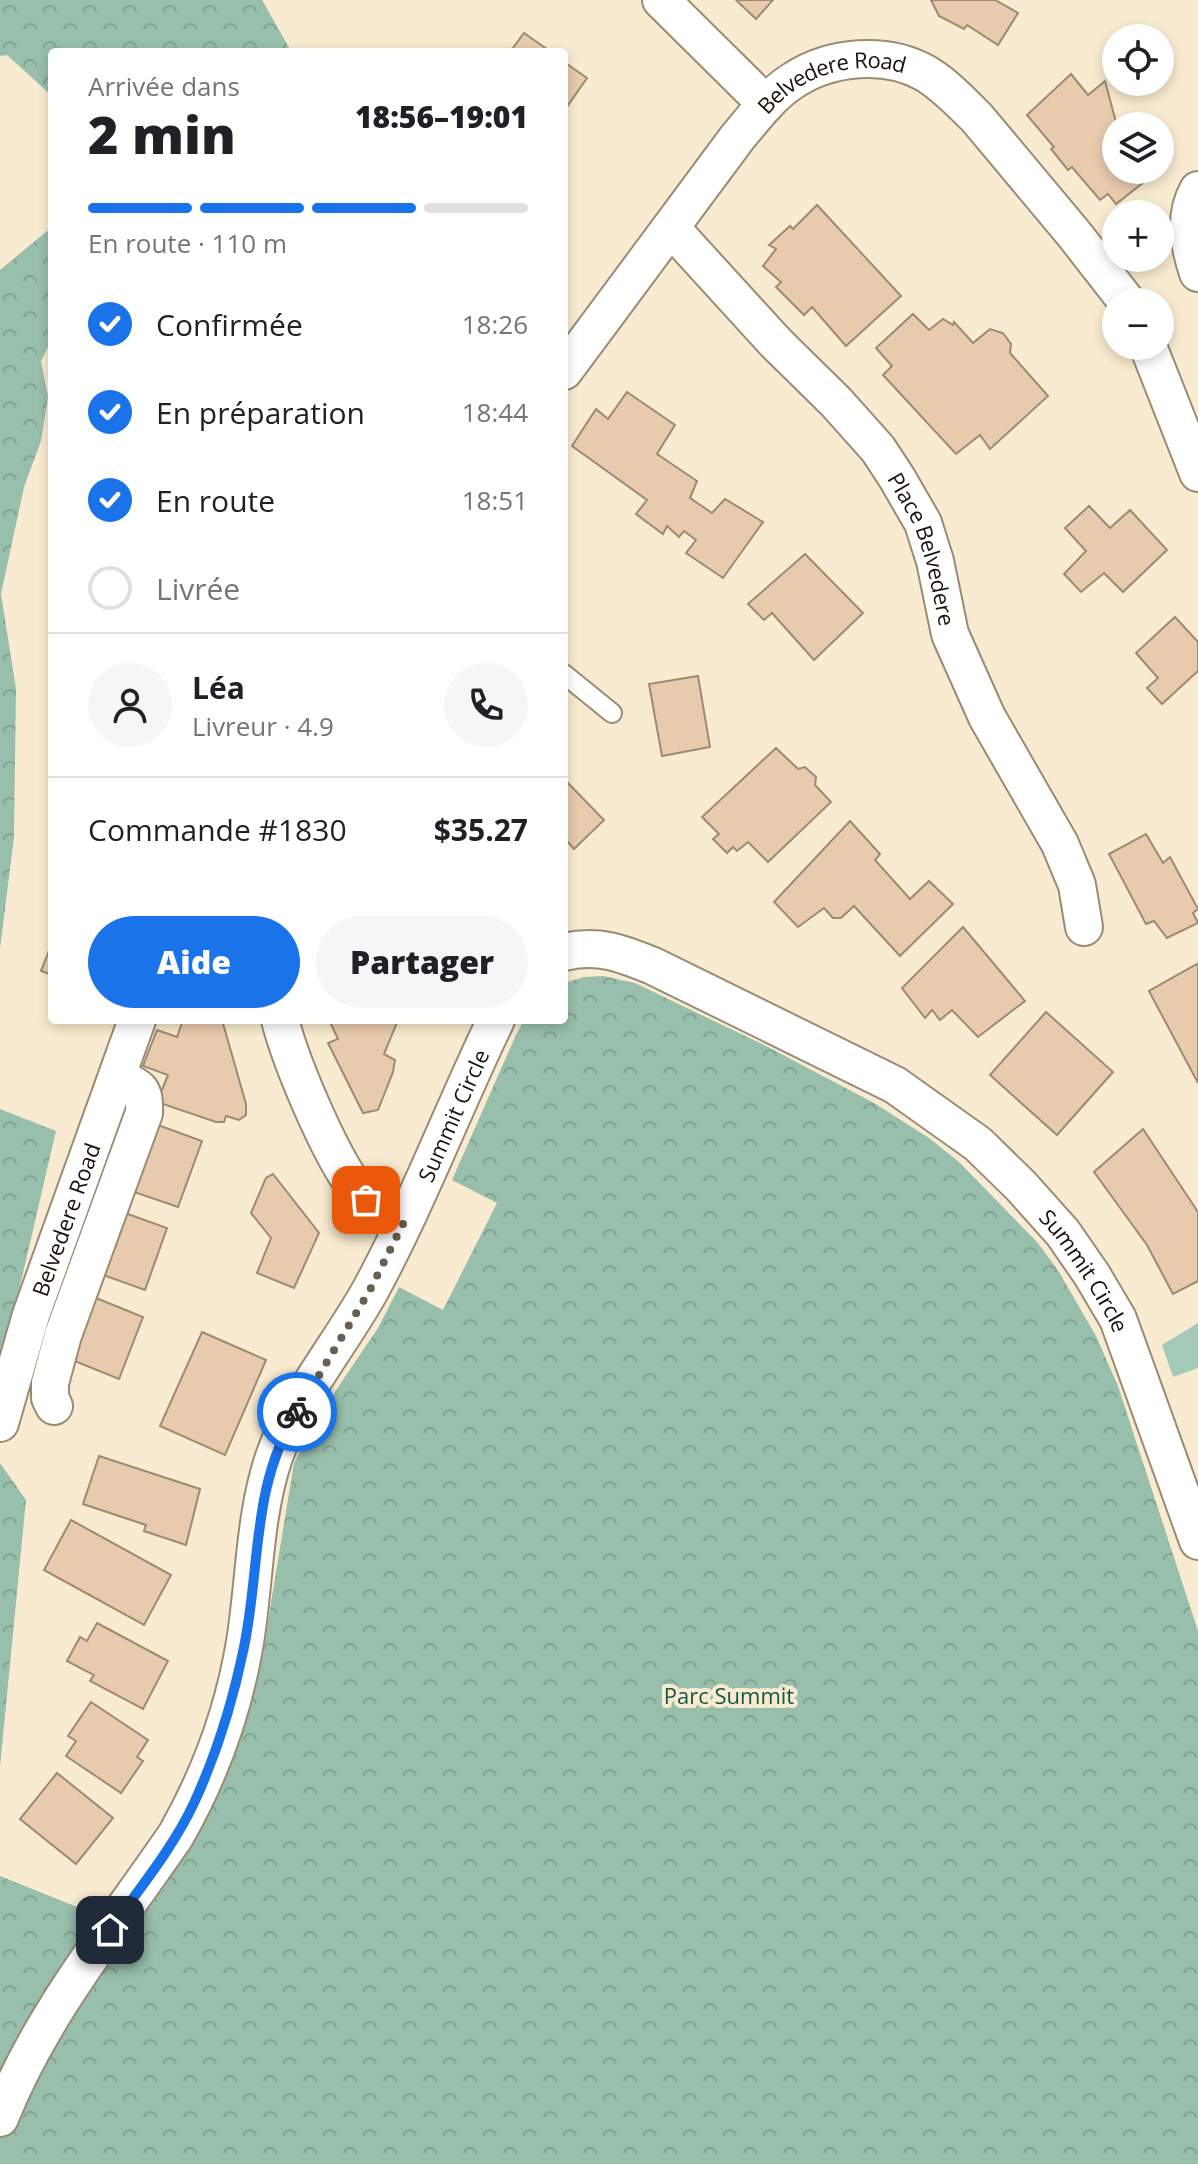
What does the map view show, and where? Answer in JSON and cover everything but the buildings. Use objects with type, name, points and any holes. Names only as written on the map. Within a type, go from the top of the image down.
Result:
[{"type":"street","points":[[661,0],[766,104]]},
{"type":"street","name":"Belvedere Road","points":[[568,366],[737,138],[766,104],[793,80],[852,60],[889,59],[925,73],[977,118],[1116,288]]},
{"type":"street","points":[[1198,190],[1193,198],[1188,225],[1190,249],[1198,273]]},
{"type":"street","name":"Place Belvedere","points":[[671,228],[776,343],[836,402],[878,449],[897,478],[923,523],[955,646],[987,717],[1060,844],[1077,885],[1084,927]]},
{"type":"street","points":[[1154,360],[1198,473]]},
{"type":"street","name":"Summit Circle","points":[[568,951],[584,948],[616,952],[653,966],[895,1085],[978,1144],[1063,1233],[1118,1319],[1198,1541]]},
{"type":"street","name":"Belvedere Road","points":[[0,1423],[31,1315],[136,1024]]},
{"type":"street","points":[[281,1024],[300,1077],[338,1160],[366,1200],[403,1224]]},
{"type":"street","name":"Summit Circle","points":[[0,2118],[49,2019],[188,1814],[222,1732],[245,1642],[261,1503],[275,1454],[290,1422],[370,1290],[494,1024]]},
{"type":"street","points":[[54,1406],[50,1398],[50,1383],[60,1346],[144,1113],[144,1097],[138,1086],[117,1078]]},
{"type":"lane","points":[[568,677],[612,713]]},
{"type":"green space","points":[[0,0],[262,0],[289,48],[48,48],[48,92],[7,55],[0,56]]},
{"type":"green space","points":[[48,230],[48,347],[41,361],[48,397],[41,441],[24,487],[1,594],[16,689],[14,837],[0,949],[0,270]]},
{"type":"green space","name":"Parc Summit","points":[[603,976],[635,983],[768,1047],[874,1103],[929,1138],[959,1162],[1038,1243],[1059,1272],[1096,1336],[1118,1386],[1198,1631],[1198,2164],[0,2164],[0,1876],[82,1909],[125,1939],[189,1846],[214,1801],[232,1759],[250,1703],[265,1639],[294,1463],[322,1411],[378,1328],[399,1287],[443,1310],[497,1203],[452,1180],[522,1024],[568,1024],[568,982]]},
{"type":"green space","points":[[0,1109],[56,1131],[0,1372]]},
{"type":"green space","points":[[1198,1323],[1198,1368],[1173,1377],[1162,1345]]},
{"type":"green space","points":[[0,1463],[26,1500],[0,1767]]},
{"type":"way so far","points":[[297,1412],[370,1290],[403,1224],[366,1200]]},
{"type":"route","points":[[110,1930],[176,1835],[193,1804],[222,1732],[245,1642],[261,1503],[275,1454],[297,1412]]}]
